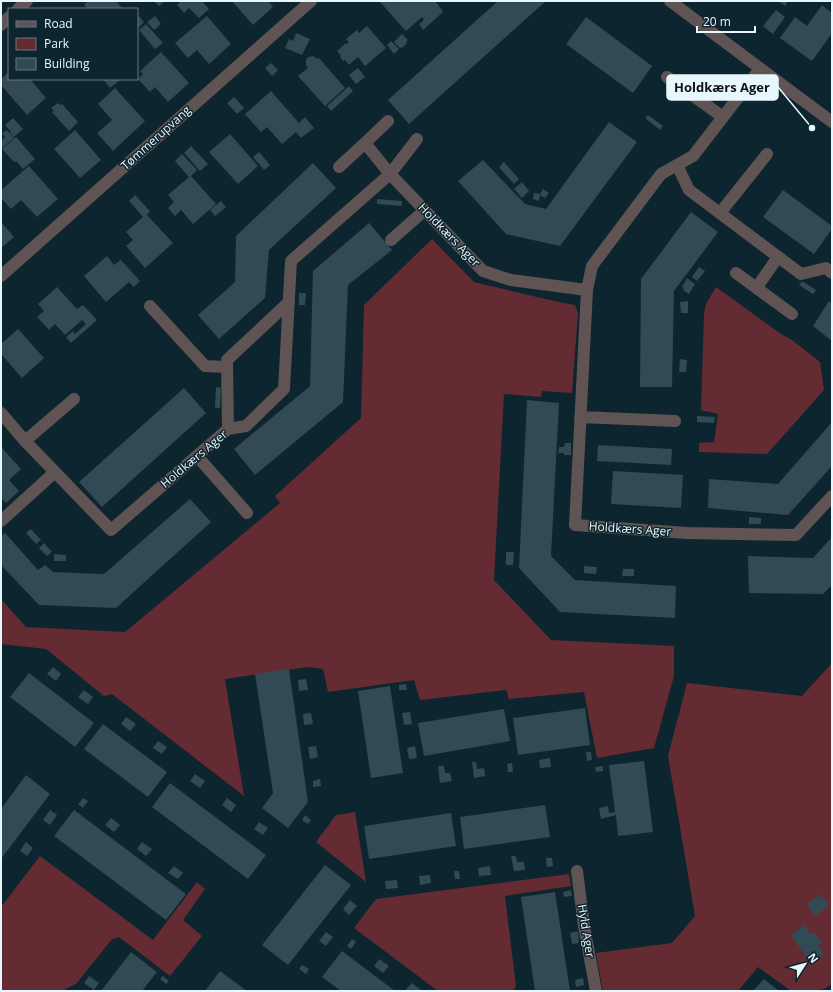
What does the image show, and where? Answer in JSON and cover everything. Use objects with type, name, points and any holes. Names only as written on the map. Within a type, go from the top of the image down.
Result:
[{"type":"street","points":[[19,8],[28,1]]},
{"type":"street","name":"Tømmerupvang","points":[[1,276],[311,1]]},
{"type":"street","points":[[670,1],[832,122]]},
{"type":"street","name":"Holdkærs Ager","points":[[760,69],[693,156],[661,174],[592,266],[587,290],[575,525],[687,533],[796,535],[832,496]]},
{"type":"street","points":[[667,77],[723,117]]},
{"type":"street","points":[[339,167],[388,121]]},
{"type":"street","name":"Holdkærs Ager","points":[[25,441],[112,530],[228,429],[246,426],[284,389],[291,262],[390,174],[417,139]]},
{"type":"street","points":[[365,143],[390,174]]},
{"type":"street","points":[[720,214],[766,154]]},
{"type":"street","points":[[677,165],[689,190],[801,274],[826,268],[832,273]]},
{"type":"street","name":"Holdkærs Ager","points":[[390,174],[483,271],[511,280],[587,290]]},
{"type":"street","points":[[391,240],[425,210]]},
{"type":"street","points":[[756,287],[778,257]]},
{"type":"street","points":[[736,273],[792,314]]},
{"type":"street","points":[[228,429],[227,360],[289,302]]},
{"type":"street","points":[[150,306],[205,366],[227,367]]},
{"type":"street","points":[[1,413],[25,441],[74,399]]},
{"type":"street","points":[[580,417],[675,421]]},
{"type":"street","points":[[197,456],[247,513]]},
{"type":"street","points":[[1,520],[55,472]]},
{"type":"street","name":"Hyld Ager","points":[[577,871],[584,926],[596,991]]},
{"type":"green space","points":[[432,239],[474,282],[575,305],[578,313],[572,393],[542,391],[541,397],[504,394],[494,580],[551,640],[674,646],[674,676],[654,748],[597,758],[584,692],[509,699],[506,690],[420,700],[414,680],[328,692],[323,669],[308,667],[225,679],[244,796],[112,694],[104,696],[46,649],[1,644],[1,599],[26,627],[125,632],[280,503],[275,496],[361,418],[364,305]]},
{"type":"green space","points":[[716,287],[781,334],[792,340],[820,362],[824,390],[767,454],[699,452],[699,443],[714,442],[718,414],[701,410],[704,313],[706,304]]},
{"type":"green space","points":[[832,663],[832,984],[824,989],[814,991],[791,991],[758,967],[738,991],[603,991],[596,953],[672,943],[695,916],[668,756],[687,683],[802,696]]},
{"type":"green space","points":[[355,812],[366,882],[316,842],[336,815]]},
{"type":"green space","points":[[40,856],[153,940],[197,882],[205,889],[183,920],[202,936],[170,976],[119,937],[112,939],[76,984],[65,989],[64,991],[1,991],[1,907]]},
{"type":"green space","points":[[569,874],[571,886],[505,896],[516,986],[513,991],[438,991],[354,928],[376,899]]},
{"type":"building","points":[[88,1],[116,1],[122,8],[87,8],[84,5]]},
{"type":"building","points":[[154,1],[165,1],[159,6]]},
{"type":"building","points":[[181,1],[202,1],[209,9],[199,18],[189,8],[184,13],[177,5]]},
{"type":"building","points":[[232,1],[268,1],[273,7],[253,25]]},
{"type":"building","points":[[379,1],[435,1],[443,12],[423,30],[419,24],[424,20],[422,17],[406,31]]},
{"type":"building","points":[[498,1],[546,1],[409,124],[388,100]]},
{"type":"building","points":[[778,1],[788,1],[785,6]]},
{"type":"building","points":[[822,5],[832,13],[832,33],[812,61],[780,38],[795,17],[807,26]]},
{"type":"building","points":[[776,10],[785,17],[773,34],[763,26]]},
{"type":"building","points":[[138,15],[144,22],[138,28]]},
{"type":"building","points":[[155,16],[161,24],[154,30],[147,22]]},
{"type":"building","points":[[207,16],[231,44],[209,64],[197,50],[188,58],[175,43]]},
{"type":"building","points":[[586,17],[652,66],[633,93],[566,44]]},
{"type":"building","points":[[146,24],[163,43],[155,49],[139,30]]},
{"type":"building","points":[[367,26],[386,48],[365,66],[358,57],[349,65],[345,60],[343,61],[337,51],[349,42],[346,39],[357,30],[359,33]]},
{"type":"building","points":[[296,33],[310,39],[302,55],[285,48],[289,39],[293,41]]},
{"type":"building","points":[[402,34],[408,40],[402,48],[400,48],[394,42]]},
{"type":"building","points":[[391,41],[399,49],[394,54],[387,45]]},
{"type":"building","points":[[161,52],[189,83],[168,102],[155,87],[150,92],[138,79],[143,74],[140,71]]},
{"type":"building","points":[[313,56],[318,59],[319,58],[345,88],[325,106],[298,76],[308,68],[306,65],[306,60],[308,57]]},
{"type":"building","points":[[271,63],[278,70],[272,76],[265,68]]},
{"type":"building","points":[[358,68],[365,77],[356,84],[349,75]]},
{"type":"building","points":[[8,73],[8,80],[31,80],[46,98],[27,115],[1,85],[1,79]]},
{"type":"building","points":[[104,80],[120,80],[110,88]]},
{"type":"building","points":[[349,86],[353,91],[331,111],[327,106]]},
{"type":"building","points":[[115,88],[145,121],[113,151],[97,133],[112,120],[98,104]]},
{"type":"building","points":[[271,91],[299,123],[305,117],[314,128],[301,138],[296,132],[282,144],[267,127],[261,132],[245,114]]},
{"type":"building","points":[[234,97],[244,108],[237,114],[227,103]]},
{"type":"building","points":[[58,103],[60,105],[62,104],[78,122],[69,131],[52,112],[54,111],[51,108]]},
{"type":"building","points":[[648,115],[663,126],[660,130],[645,118]]},
{"type":"building","points":[[13,118],[23,129],[14,137],[5,125]]},
{"type":"building","points":[[609,122],[637,142],[560,246],[506,234],[458,181],[483,160],[525,204],[546,209]]},
{"type":"building","points":[[7,130],[14,138],[1,149],[1,141],[5,137],[2,133]]},
{"type":"building","points":[[75,130],[101,160],[80,178],[54,149]]},
{"type":"building","points":[[230,134],[258,166],[238,184],[209,152]]},
{"type":"building","points":[[16,137],[35,159],[23,169],[2,149]]},
{"type":"building","points":[[191,146],[208,164],[200,171],[184,153]]},
{"type":"building","points":[[259,152],[270,165],[264,170],[253,157]]},
{"type":"building","points":[[182,154],[197,170],[191,176],[216,204],[193,224],[181,210],[175,216],[168,208],[174,202],[168,195],[189,177],[175,161]]},
{"type":"building","points":[[504,162],[519,179],[514,184],[499,167]]},
{"type":"building","points":[[313,163],[336,188],[269,250],[265,298],[219,339],[198,315],[235,282],[236,236]]},
{"type":"building","points":[[29,166],[58,199],[37,217],[21,200],[11,209],[1,198],[1,190]]},
{"type":"building","points":[[522,182],[529,191],[522,198],[514,189]]},
{"type":"building","points":[[543,189],[549,193],[545,198],[540,195],[539,201],[533,199],[534,193],[540,194]]},
{"type":"building","points":[[783,190],[832,226],[832,229],[814,254],[763,217]]},
{"type":"building","points":[[135,195],[150,211],[147,215],[173,243],[145,268],[126,246],[133,240],[126,232],[143,217],[129,201]]},
{"type":"building","points":[[377,199],[402,201],[402,206],[377,204]]},
{"type":"building","points":[[221,201],[226,207],[215,216],[210,210]]},
{"type":"building","points":[[691,212],[718,232],[674,291],[672,387],[640,387],[641,279]]},
{"type":"building","points":[[1,222],[14,237],[1,248]]},
{"type":"building","points":[[369,223],[392,250],[348,285],[343,402],[255,475],[234,449],[310,386],[313,271]]},
{"type":"building","points":[[107,256],[114,265],[121,260],[140,281],[134,287],[129,282],[106,302],[84,276]]},
{"type":"building","points":[[699,267],[705,271],[697,281],[692,277]]},
{"type":"building","points":[[687,278],[695,284],[689,294],[683,290],[684,288],[682,287]]},
{"type":"building","points":[[802,281],[816,290],[813,294],[799,285]]},
{"type":"building","points":[[57,287],[77,309],[83,305],[97,320],[71,343],[66,337],[73,331],[75,334],[86,324],[82,320],[65,335],[55,324],[49,330],[37,317],[44,311],[38,304]]},
{"type":"building","points":[[299,293],[306,293],[305,305],[299,305]]},
{"type":"building","points":[[688,301],[688,313],[681,313],[680,302]]},
{"type":"building","points":[[829,301],[832,304],[832,341],[813,326]]},
{"type":"building","points":[[18,329],[44,358],[22,378],[1,354],[1,344]]},
{"type":"building","points":[[680,359],[687,360],[686,372],[679,372]]},
{"type":"building","points":[[216,387],[221,388],[220,408],[215,408]]},
{"type":"building","points":[[184,388],[206,413],[102,507],[79,482]]},
{"type":"building","points":[[527,400],[559,403],[551,556],[575,580],[676,586],[675,618],[560,612],[519,568]]},
{"type":"building","points":[[697,416],[715,417],[714,423],[697,422]]},
{"type":"building","points":[[832,422],[832,466],[788,515],[708,508],[709,479],[778,484]]},
{"type":"building","points":[[565,443],[571,443],[571,455],[558,453],[559,447],[564,447]]},
{"type":"building","points":[[598,445],[672,449],[671,465],[597,461]]},
{"type":"building","points":[[2,448],[21,469],[9,480],[19,491],[6,503],[1,498]]},
{"type":"building","points":[[613,471],[683,475],[681,508],[611,504]]},
{"type":"building","points":[[190,499],[211,522],[116,608],[39,605],[1,565],[1,536],[5,533],[38,570],[45,565],[53,572],[104,574]]},
{"type":"building","points":[[749,517],[761,518],[761,524],[749,524]]},
{"type":"building","points":[[31,529],[41,540],[36,544],[26,533]]},
{"type":"building","points":[[832,537],[832,585],[823,594],[749,593],[748,556],[813,558]]},
{"type":"building","points":[[44,543],[52,552],[47,556],[39,548]]},
{"type":"building","points":[[506,552],[514,552],[513,565],[506,565]]},
{"type":"building","points":[[54,554],[66,555],[66,561],[54,561]]},
{"type":"building","points":[[584,566],[597,567],[596,574],[584,573]]},
{"type":"building","points":[[623,569],[634,569],[634,576],[622,576]]},
{"type":"building","points":[[53,667],[61,674],[56,681],[47,674]]},
{"type":"building","points":[[289,669],[308,802],[288,828],[262,808],[273,793],[255,674]]},
{"type":"building","points":[[29,673],[94,723],[75,747],[10,697]]},
{"type":"building","points":[[306,679],[308,690],[299,691],[298,680]]},
{"type":"building","points":[[406,684],[407,690],[399,690],[399,685]]},
{"type":"building","points":[[390,686],[403,773],[371,778],[358,691]]},
{"type":"building","points":[[84,690],[93,697],[88,704],[78,697]]},
{"type":"building","points":[[585,708],[590,745],[518,755],[513,718]]},
{"type":"building","points":[[504,709],[510,741],[424,756],[418,723]]},
{"type":"building","points":[[410,712],[412,724],[404,725],[402,713]]},
{"type":"building","points":[[311,713],[313,724],[304,725],[303,714]]},
{"type":"building","points":[[126,717],[136,724],[130,731],[121,724]]},
{"type":"building","points":[[103,724],[167,772],[148,797],[84,749]]},
{"type":"building","points":[[158,741],[167,747],[162,754],[153,748]]},
{"type":"building","points":[[316,746],[318,757],[310,759],[308,747]]},
{"type":"building","points":[[415,746],[417,758],[409,759],[407,748]]},
{"type":"building","points":[[586,752],[591,752],[592,760],[587,761]]},
{"type":"building","points":[[550,758],[551,767],[540,768],[539,760]]},
{"type":"building","points":[[644,761],[653,832],[618,836],[616,815],[601,819],[599,808],[608,806],[609,813],[615,812],[609,765]]},
{"type":"building","points":[[472,762],[476,762],[477,769],[484,768],[485,776],[474,778]]},
{"type":"building","points":[[512,763],[513,772],[508,772],[507,764]]},
{"type":"building","points":[[438,766],[444,766],[445,773],[450,773],[452,781],[440,783]]},
{"type":"building","points":[[603,766],[603,771],[596,772],[595,767]]},
{"type":"building","points":[[195,774],[205,781],[200,788],[190,781]]},
{"type":"building","points":[[26,775],[50,794],[1,859],[1,809]]},
{"type":"building","points":[[320,779],[321,786],[313,787],[313,781]]},
{"type":"building","points":[[170,783],[266,855],[248,879],[152,807]]},
{"type":"building","points":[[83,798],[88,801],[83,808],[78,804]]},
{"type":"building","points":[[227,798],[236,805],[231,812],[222,805]]},
{"type":"building","points":[[545,805],[550,837],[464,849],[460,817]]},
{"type":"building","points":[[50,810],[57,815],[50,825],[43,820]]},
{"type":"building","points":[[74,810],[186,894],[166,920],[54,836]]},
{"type":"building","points":[[451,813],[456,846],[369,859],[364,826]]},
{"type":"building","points":[[305,815],[311,820],[308,824],[302,820]]},
{"type":"building","points":[[111,818],[120,825],[114,832],[105,825]]},
{"type":"building","points":[[259,822],[268,828],[263,835],[254,829]]},
{"type":"building","points":[[26,842],[33,848],[27,856],[20,851]]},
{"type":"building","points":[[142,842],[152,849],[146,856],[137,849]]},
{"type":"building","points":[[511,856],[516,856],[517,862],[524,862],[525,870],[514,871]]},
{"type":"building","points":[[546,858],[552,858],[553,866],[547,867]]},
{"type":"building","points":[[325,865],[351,885],[288,965],[262,945]]},
{"type":"building","points":[[174,866],[183,873],[178,879],[168,873]]},
{"type":"building","points":[[490,866],[491,875],[479,876],[478,868]]},
{"type":"building","points":[[454,871],[459,871],[460,879],[455,879]]},
{"type":"building","points":[[430,875],[431,883],[420,885],[419,876]]},
{"type":"building","points":[[397,880],[398,888],[386,889],[385,881]]},
{"type":"building","points":[[571,890],[572,896],[564,897],[563,892]]},
{"type":"building","points":[[555,892],[570,991],[535,991],[521,897]]},
{"type":"building","points":[[820,894],[829,906],[815,916],[807,904]]},
{"type":"building","points":[[350,900],[357,906],[349,915],[343,909]]},
{"type":"building","points":[[804,925],[810,934],[814,932],[822,943],[818,945],[824,954],[810,963],[791,935]]},
{"type":"building","points":[[578,931],[579,943],[572,944],[570,933]]},
{"type":"building","points":[[326,932],[333,937],[326,946],[319,941]]},
{"type":"building","points":[[352,939],[356,942],[351,949],[347,946]]},
{"type":"building","points":[[342,951],[395,991],[341,991],[322,977]]},
{"type":"building","points":[[131,952],[157,972],[142,991],[101,991]]},
{"type":"building","points":[[379,959],[389,966],[383,973],[374,966]]},
{"type":"building","points":[[302,965],[309,969],[306,974],[299,969]]},
{"type":"building","points":[[220,971],[247,991],[205,991]]},
{"type":"building","points":[[89,976],[99,983],[94,990],[84,983]]},
{"type":"building","points":[[163,976],[169,981],[166,984],[160,979]]},
{"type":"building","points":[[583,978],[584,985],[576,987],[575,980]]},
{"type":"building","points":[[764,979],[779,991],[753,991]]},
{"type":"building","points":[[412,983],[421,990],[409,991],[406,989]]},
{"type":"place","name":"Holdkærs Ager","points":[[812,128]]}]
